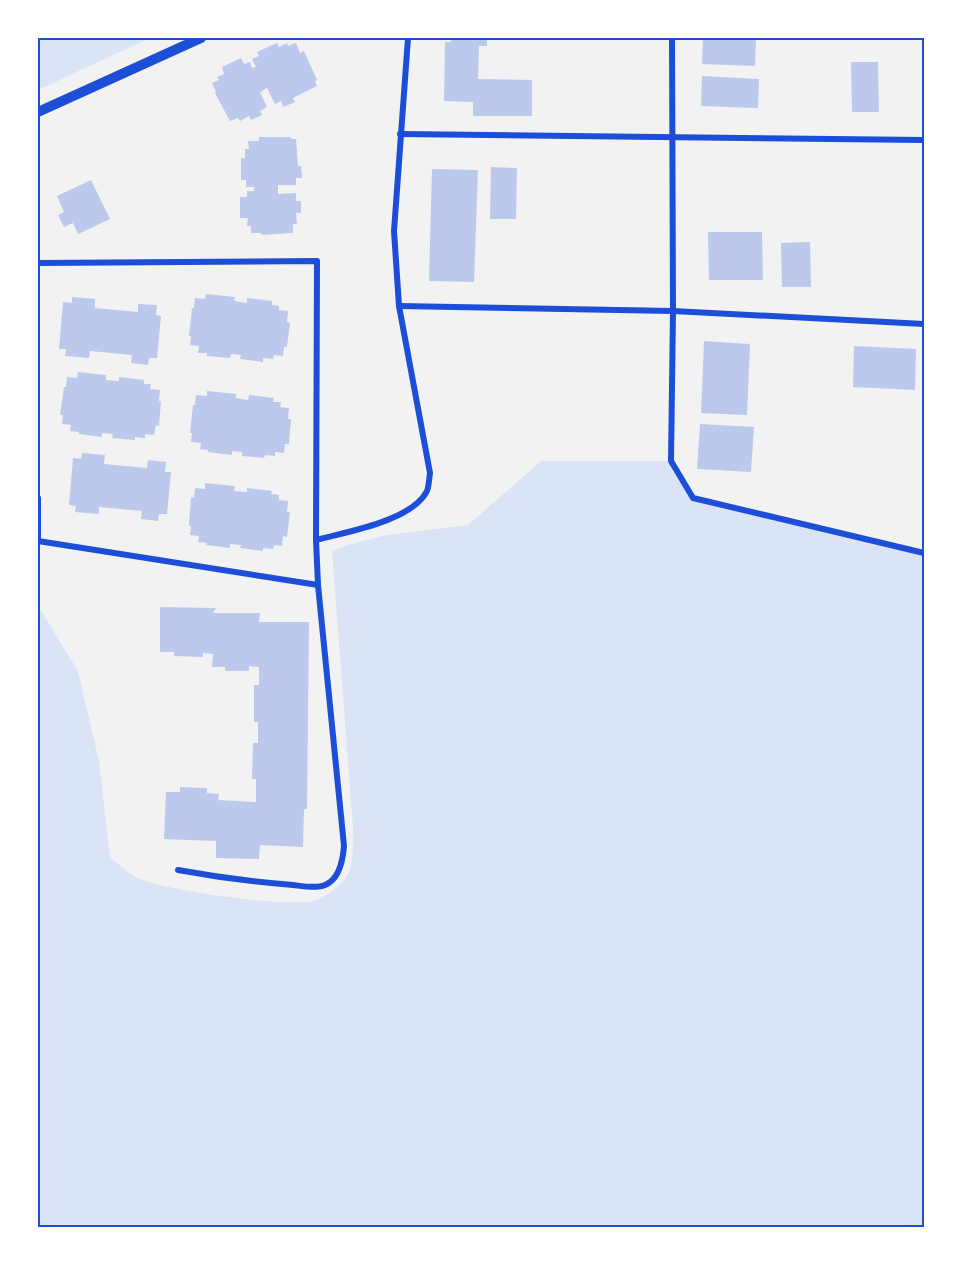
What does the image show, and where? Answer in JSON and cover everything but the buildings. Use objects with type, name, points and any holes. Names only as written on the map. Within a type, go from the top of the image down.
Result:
[{"type":"street","points":[[38,112],[201,38]]},
{"type":"street","points":[[316,540],[387,521],[414,506],[428,489],[430,472],[399,306],[394,231],[408,38]]},
{"type":"street","points":[[672,38],[671,461],[693,498],[924,553]]},
{"type":"street","points":[[400,135],[924,140]]},
{"type":"street","points":[[38,263],[317,261],[316,540],[318,585],[344,846],[343,861],[335,877],[325,885],[308,886],[238,881],[178,870]]},
{"type":"street","points":[[399,306],[673,311],[924,324]]},
{"type":"street","points":[[38,498],[38,541],[318,585]]},
{"type":"shaded area","points":[[38,38],[150,38],[38,90]]},
{"type":"shaded area","points":[[541,461],[671,461],[693,498],[924,553],[924,1227],[38,1227],[38,609],[78,671],[99,761],[110,858],[140,879],[175,888],[257,900],[304,902],[317,900],[335,889],[346,878],[352,863],[353,851],[332,551],[386,535],[468,525]]}]
